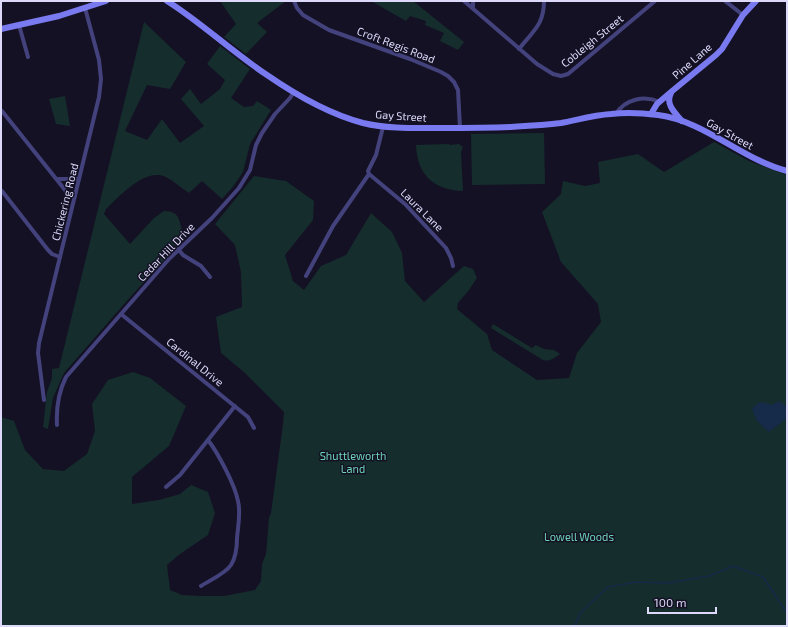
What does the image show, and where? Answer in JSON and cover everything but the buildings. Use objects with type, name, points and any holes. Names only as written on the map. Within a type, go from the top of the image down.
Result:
[{"type":"street","points":[[1,29],[85,8],[106,1]]},
{"type":"street","name":"Croft Regis Road","points":[[294,1],[297,8],[303,15],[329,30],[410,59],[448,76],[454,82],[458,90],[460,128]]},
{"type":"street","name":"Cobleigh Street","points":[[464,1],[473,7],[494,28],[537,64],[553,74],[561,76],[568,74],[655,1]]},
{"type":"street","points":[[473,1],[473,7]]},
{"type":"street","points":[[519,49],[542,21],[544,1]]},
{"type":"street","points":[[725,1],[743,15]]},
{"type":"street","name":"Pine Lane","points":[[651,114],[660,102],[722,49],[743,15],[756,1]]},
{"type":"street","name":"Gay Street","points":[[169,2],[249,62],[294,92],[345,117],[383,127],[460,128],[534,126],[616,114],[651,114],[682,121],[707,132],[752,157],[787,171]]},
{"type":"street","name":"Chickering Road","points":[[44,400],[38,354],[39,343],[99,97],[101,80],[97,52],[85,8]]},
{"type":"street","points":[[19,25],[28,57]]},
{"type":"street","name":"Cedar Hill Drive","points":[[57,424],[56,410],[66,377],[178,249],[212,218],[239,188],[250,170],[256,145],[262,132],[294,92]]},
{"type":"street","points":[[671,92],[668,100],[682,121]]},
{"type":"street","name":"Gay Street","points":[[616,114],[620,107],[640,98],[653,99],[660,102]]},
{"type":"street","points":[[2,110],[68,193],[75,196]]},
{"type":"street","points":[[306,276],[333,226],[369,174],[368,171],[376,155],[383,127]]},
{"type":"street","name":"Laura Lane","points":[[369,174],[405,204],[446,248],[453,266]]},
{"type":"street","points":[[57,179],[79,179]]},
{"type":"street","points":[[2,191],[48,250],[60,258]]},
{"type":"street","points":[[178,249],[183,255],[201,266],[210,278]]},
{"type":"street","name":"Cardinal Drive","points":[[121,314],[248,417],[254,428]]},
{"type":"street","points":[[166,487],[180,475],[235,406]]},
{"type":"street","points":[[201,586],[224,572],[230,566],[234,558],[237,543],[239,509],[235,490],[216,450],[208,440]]},
{"type":"green space","points":[[220,1],[286,1],[257,23],[267,32],[246,54],[224,37],[236,24]]},
{"type":"green space","points":[[371,1],[413,1],[464,42],[458,50],[440,41],[444,33],[425,25],[426,21],[410,16],[406,21]]},
{"type":"green space","points":[[144,22],[186,62],[170,89],[147,85],[125,131],[147,140],[162,119],[180,143],[204,126],[181,99],[190,89],[201,104],[220,89],[225,80],[207,64],[220,46],[250,69],[231,98],[244,107],[253,106],[257,101],[271,110],[250,144],[243,172],[222,199],[202,181],[189,193],[166,177],[158,175],[150,176],[133,185],[106,209],[104,214],[130,244],[154,218],[164,211],[170,212],[177,216],[186,237],[132,295],[64,373],[53,398],[48,429],[43,427],[47,392],[52,378],[52,369],[59,368]]},
{"type":"green space","points":[[65,96],[70,126],[56,124],[49,99]]},
{"type":"green space","points":[[544,133],[545,184],[472,185],[471,134]]},
{"type":"green space","points":[[714,142],[749,161],[787,175],[787,626],[1,626],[1,417],[14,421],[25,450],[43,469],[64,471],[87,454],[95,431],[92,404],[108,380],[133,372],[150,378],[186,406],[169,446],[132,477],[132,504],[159,500],[180,494],[191,485],[208,492],[215,513],[208,535],[180,554],[167,565],[170,590],[182,595],[224,596],[255,590],[261,581],[262,564],[266,554],[269,518],[271,513],[284,412],[245,373],[221,353],[216,317],[242,307],[241,272],[235,245],[215,224],[254,176],[286,181],[314,201],[313,220],[285,255],[293,281],[304,290],[321,266],[346,255],[371,213],[392,232],[402,253],[405,281],[424,302],[464,266],[473,269],[477,278],[458,303],[457,309],[487,334],[492,350],[537,380],[569,378],[577,353],[601,322],[598,304],[561,262],[542,212],[561,194],[563,181],[585,186],[600,183],[598,162],[638,154],[664,172]]},
{"type":"green space","points":[[459,144],[463,147],[461,152],[463,191],[444,188],[429,179],[420,165],[417,156],[416,145]]},
{"type":"green space","points":[[493,324],[532,348],[536,345],[544,349],[554,350],[560,354],[550,360],[543,360],[491,328]]},
{"type":"water","points":[[779,401],[787,407],[787,418],[769,432],[757,421],[752,409],[759,403],[772,405]]},
{"type":"waterway","points":[[575,626],[580,613],[608,587],[636,582],[668,583],[709,576],[733,566],[763,577],[787,613]]},
{"type":"park label","name":"Shuttleworth Land","points":[[353,462]]},
{"type":"park label","name":"Lowell Woods","points":[[579,537]]}]
